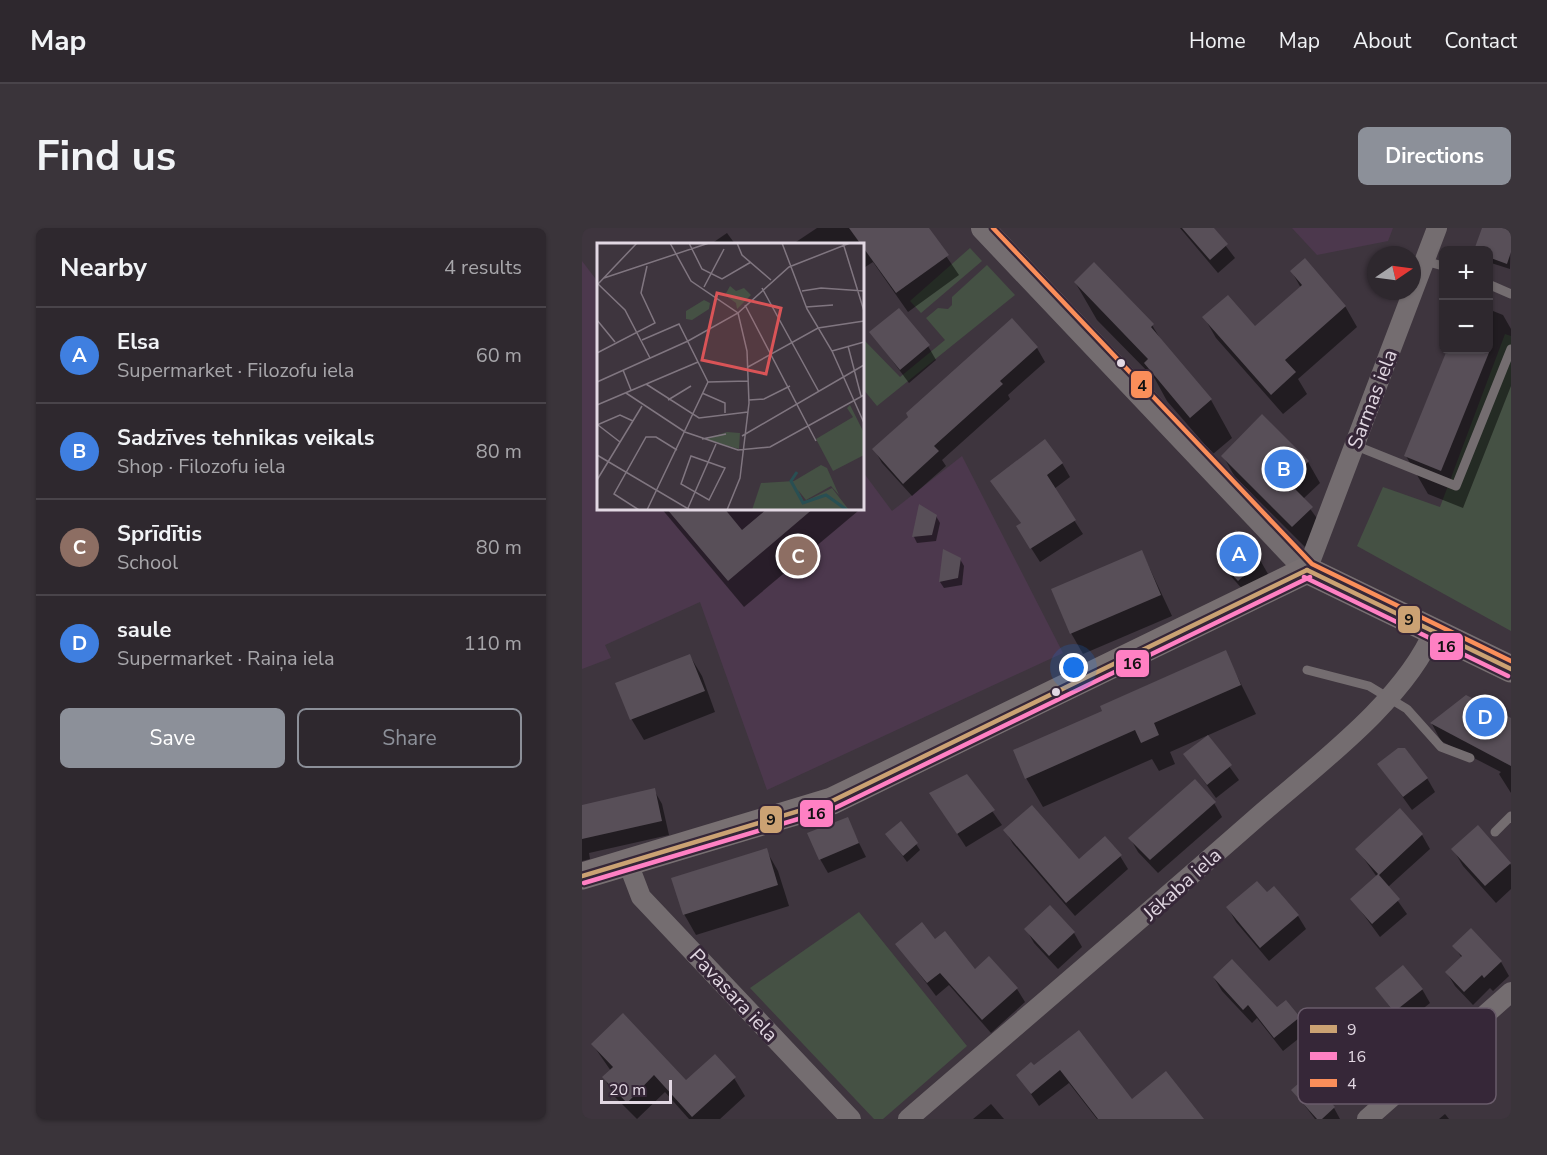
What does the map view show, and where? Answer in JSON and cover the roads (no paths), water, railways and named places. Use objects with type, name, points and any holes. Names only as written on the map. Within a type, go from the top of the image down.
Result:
[{"type":"main road","points":[[582,876],[832,801],[1307,570],[1511,669]]},
{"type":"street","points":[[983,228],[1307,570]]},
{"type":"street","name":"Sarmas iela","points":[[1307,570],[1354,446],[1434,263],[1437,228]]},
{"type":"street","name":"Jēkaba iela","points":[[908,1119],[1154,909],[1360,727],[1389,697],[1421,658],[1434,630]]},
{"type":"street","name":"Pavasara iela","points":[[628,863],[641,897],[851,1119]]},
{"type":"street","points":[[1493,1008],[1511,992]]},
{"type":"street","points":[[1366,1119],[1383,1104]]},
{"type":"lane","points":[[1493,287],[1511,294]]},
{"type":"lane","points":[[1354,446],[1456,486],[1511,349]]},
{"type":"lane","points":[[1307,670],[1369,686],[1407,709],[1441,747],[1470,758]]},
{"type":"lane","points":[[1495,832],[1511,816]]},
{"type":"place","name":"Sadzīves tehnikas veikals","points":[[1284,469]]},
{"type":"place","name":"Elsa","points":[[1239,554]]},
{"type":"place","name":"Sprīdītis","points":[[798,556]]},
{"type":"place","name":"saule","points":[[1485,717]]}]
